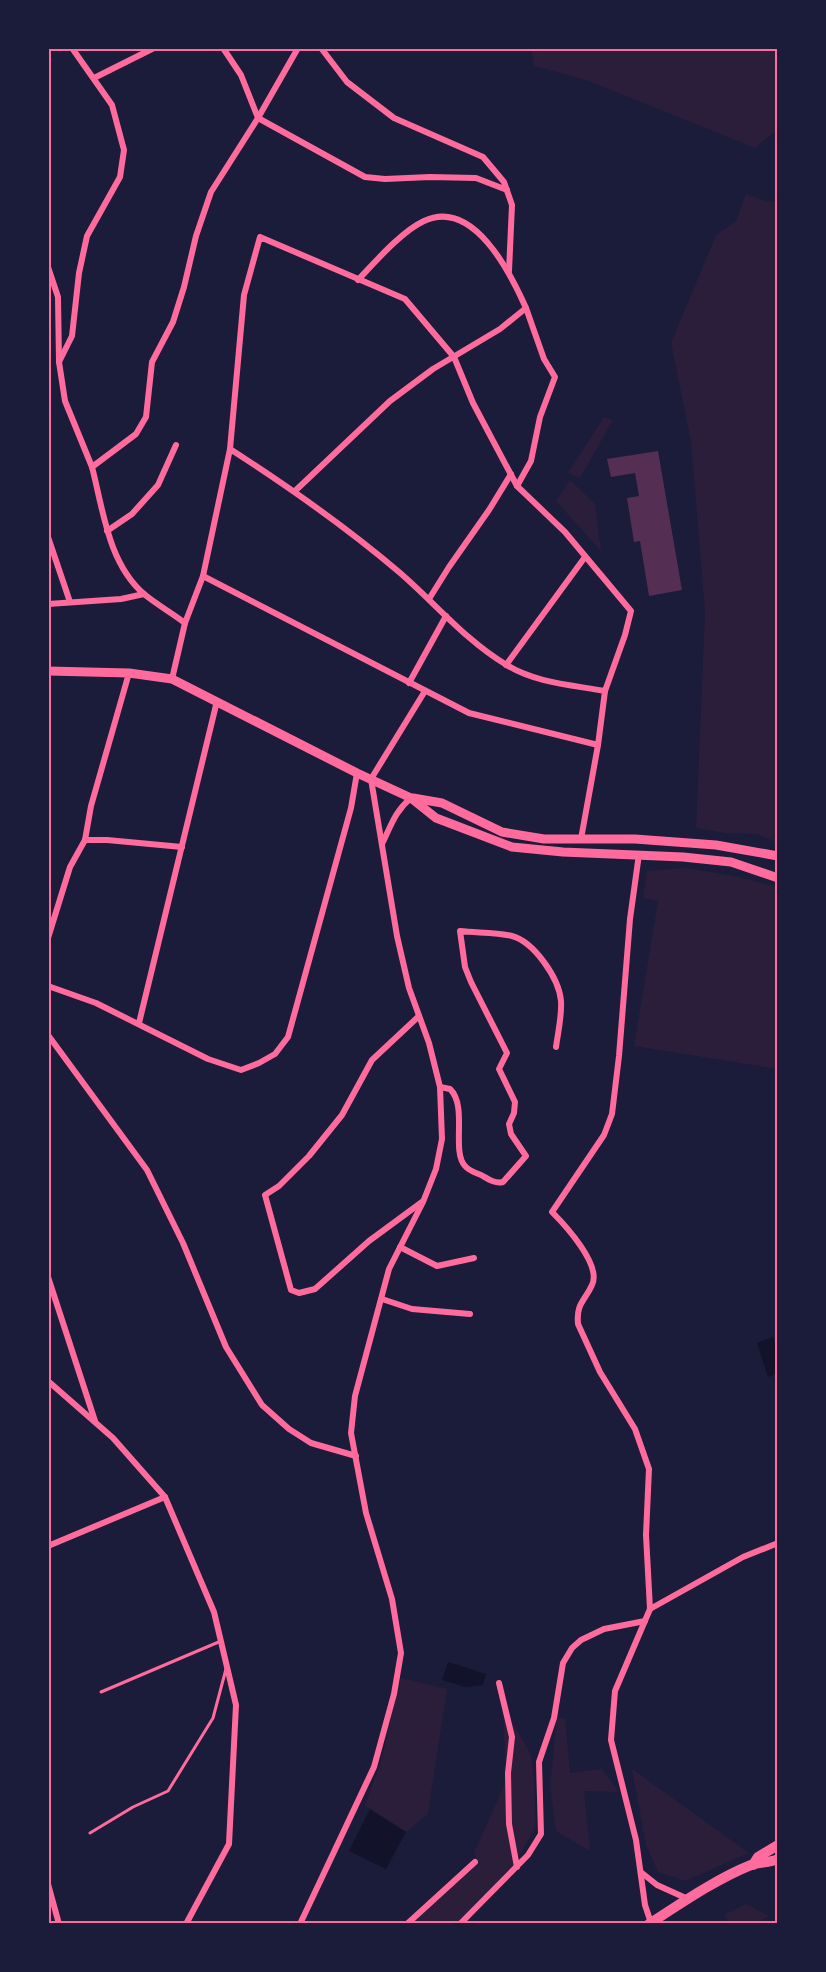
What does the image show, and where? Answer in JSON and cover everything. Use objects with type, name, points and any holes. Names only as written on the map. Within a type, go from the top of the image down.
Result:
[{"type":"main road","points":[[48,670],[129,673],[172,679],[411,798],[436,818],[512,847],[731,862],[778,878]]},
{"type":"main road","points":[[411,798],[442,803],[502,832],[544,839],[635,839],[716,845],[778,856]]},
{"type":"main road","points":[[650,1923],[753,1864],[758,1857],[778,1845]]},
{"type":"main road","points":[[753,1864],[763,1864],[778,1859]]},
{"type":"street","points":[[59,362],[72,336],[79,273],[87,236],[120,177],[124,150],[112,105],[72,48]]},
{"type":"street","points":[[94,78],[154,48]]},
{"type":"street","points":[[223,48],[241,75],[258,118],[365,177],[385,179],[476,178],[507,190]]},
{"type":"street","points":[[92,467],[136,434],[146,417],[152,362],[173,322],[196,236],[211,192],[258,118],[298,48]]},
{"type":"street","points":[[321,48],[347,82],[394,118],[483,157],[504,182],[512,205],[509,271]]},
{"type":"street","points":[[358,280],[384,251],[411,229],[423,221],[441,216],[455,218],[470,225],[502,260],[526,308],[544,359],[555,377],[540,417],[531,461],[517,486]]},
{"type":"street","points":[[172,679],[185,623],[203,576],[230,449],[244,294],[260,237],[405,299],[454,357],[473,403],[517,486],[565,532],[631,611],[605,691],[581,839]]},
{"type":"street","points":[[48,267],[58,297],[59,362],[65,401],[92,467],[107,531],[118,558],[134,585],[185,623]]},
{"type":"street","points":[[295,491],[390,401],[413,383],[500,329],[526,308]]},
{"type":"street","points":[[107,531],[132,514],[158,485],[176,445]]},
{"type":"street","points":[[230,449],[295,491],[360,539],[446,616],[506,665],[542,680],[605,691]]},
{"type":"street","points":[[429,599],[511,474]]},
{"type":"street","points":[[48,537],[70,602]]},
{"type":"street","points":[[506,665],[585,557]]},
{"type":"street","points":[[203,576],[469,713],[598,745]]},
{"type":"street","points":[[48,604],[121,599],[144,594]]},
{"type":"street","points":[[409,683],[446,616]]},
{"type":"street","points":[[48,938],[70,867],[85,840],[91,806],[129,673]]},
{"type":"street","points":[[300,1924],[374,1767],[394,1694],[401,1653],[392,1599],[366,1513],[351,1433],[356,1396],[389,1269],[423,1202],[436,1169],[442,1139],[440,1087],[429,1043],[409,988],[397,936],[371,779],[425,691]]},
{"type":"street","points":[[139,1023],[217,701]]},
{"type":"street","points":[[48,986],[96,1003],[208,1059],[241,1070],[275,1054],[288,1037],[351,808],[357,773]]},
{"type":"street","points":[[382,844],[400,807],[411,798]]},
{"type":"street","points":[[85,840],[182,847]]},
{"type":"street","points":[[639,854],[630,919],[620,1056],[612,1114],[604,1135],[552,1212],[572,1234],[594,1273],[594,1280],[580,1302],[578,1324],[600,1372],[635,1429],[649,1469],[646,1534],[650,1610],[615,1691],[611,1740],[636,1840],[645,1905],[650,1923]]},
{"type":"street","points":[[440,1087],[450,1089],[456,1097],[460,1156],[464,1166],[496,1183],[503,1182],[526,1156],[509,1128],[515,1102],[499,1069],[507,1053],[465,967],[460,931],[512,936],[535,950],[556,983],[559,992],[561,1010],[556,1047]]},
{"type":"street","points":[[419,1016],[372,1060],[342,1115],[309,1156],[279,1186],[265,1195],[291,1290],[299,1293],[315,1289],[369,1241],[423,1202]]},
{"type":"street","points":[[48,1035],[147,1170],[183,1243],[226,1347],[262,1405],[289,1429],[311,1443],[356,1456]]},
{"type":"street","points":[[400,1247],[437,1266],[474,1258]]},
{"type":"street","points":[[48,1277],[95,1422]]},
{"type":"street","points":[[382,1299],[412,1309],[470,1314]]},
{"type":"street","points":[[48,1382],[113,1438],[165,1497],[214,1612],[236,1705],[229,1844],[186,1924]]},
{"type":"street","points":[[48,1546],[165,1497]]},
{"type":"street","points":[[650,1610],[743,1557],[778,1543]]},
{"type":"street","points":[[460,1924],[528,1855],[541,1834],[539,1762],[554,1718],[563,1663],[572,1648],[581,1640],[604,1629],[645,1621]]},
{"type":"street","points":[[499,1683],[512,1737],[508,1773],[509,1824],[517,1867]]},
{"type":"street","points":[[407,1924],[475,1862]]},
{"type":"street","points":[[642,1873],[657,1885],[689,1899]]},
{"type":"street","points":[[48,1884],[59,1924]]},
{"type":"lane","points":[[101,1692],[221,1641]]},
{"type":"lane","points":[[90,1833],[168,1791],[213,1718],[227,1665]]},
{"type":"shaded area","points":[[531,48],[778,48],[778,129],[755,148],[586,80],[534,66]]},
{"type":"shaded area","points":[[746,194],[765,201],[778,202],[778,843],[757,834],[725,833],[696,828],[705,612],[691,442],[671,343],[716,235],[736,221]]},
{"type":"shaded area","points":[[604,417],[613,420],[580,478],[568,473]]},
{"type":"shaded area","points":[[570,480],[595,504],[601,551],[556,501]]},
{"type":"shaded area","points":[[685,868],[735,876],[778,887],[778,1069],[634,1046],[658,901],[643,898],[647,871]]},
{"type":"shaded area","points":[[773,1337],[778,1352],[778,1373],[768,1377],[757,1343]]},
{"type":"shaded area","points":[[448,1662],[486,1674],[483,1685],[465,1687],[442,1680]]},
{"type":"shaded area","points":[[401,1678],[447,1689],[428,1814],[406,1832],[365,1806],[381,1761]]},
{"type":"shaded area","points":[[503,1706],[531,1755],[536,1826],[515,1863],[456,1924],[410,1924],[477,1860],[474,1853],[506,1781]]},
{"type":"shaded area","points":[[557,1718],[565,1718],[570,1773],[602,1769],[619,1792],[584,1791],[590,1851],[556,1831],[550,1786]]},
{"type":"shaded area","points":[[632,1769],[749,1853],[685,1881],[658,1872],[646,1845]]},
{"type":"shaded area","points":[[370,1809],[406,1832],[386,1869],[349,1851]]},
{"type":"shaded area","points":[[746,1904],[769,1916],[754,1924],[730,1924],[724,1915]]},
{"type":"building","points":[[658,451],[682,590],[649,596],[640,541],[634,542],[627,498],[639,496],[635,473],[611,477],[607,459]]}]
